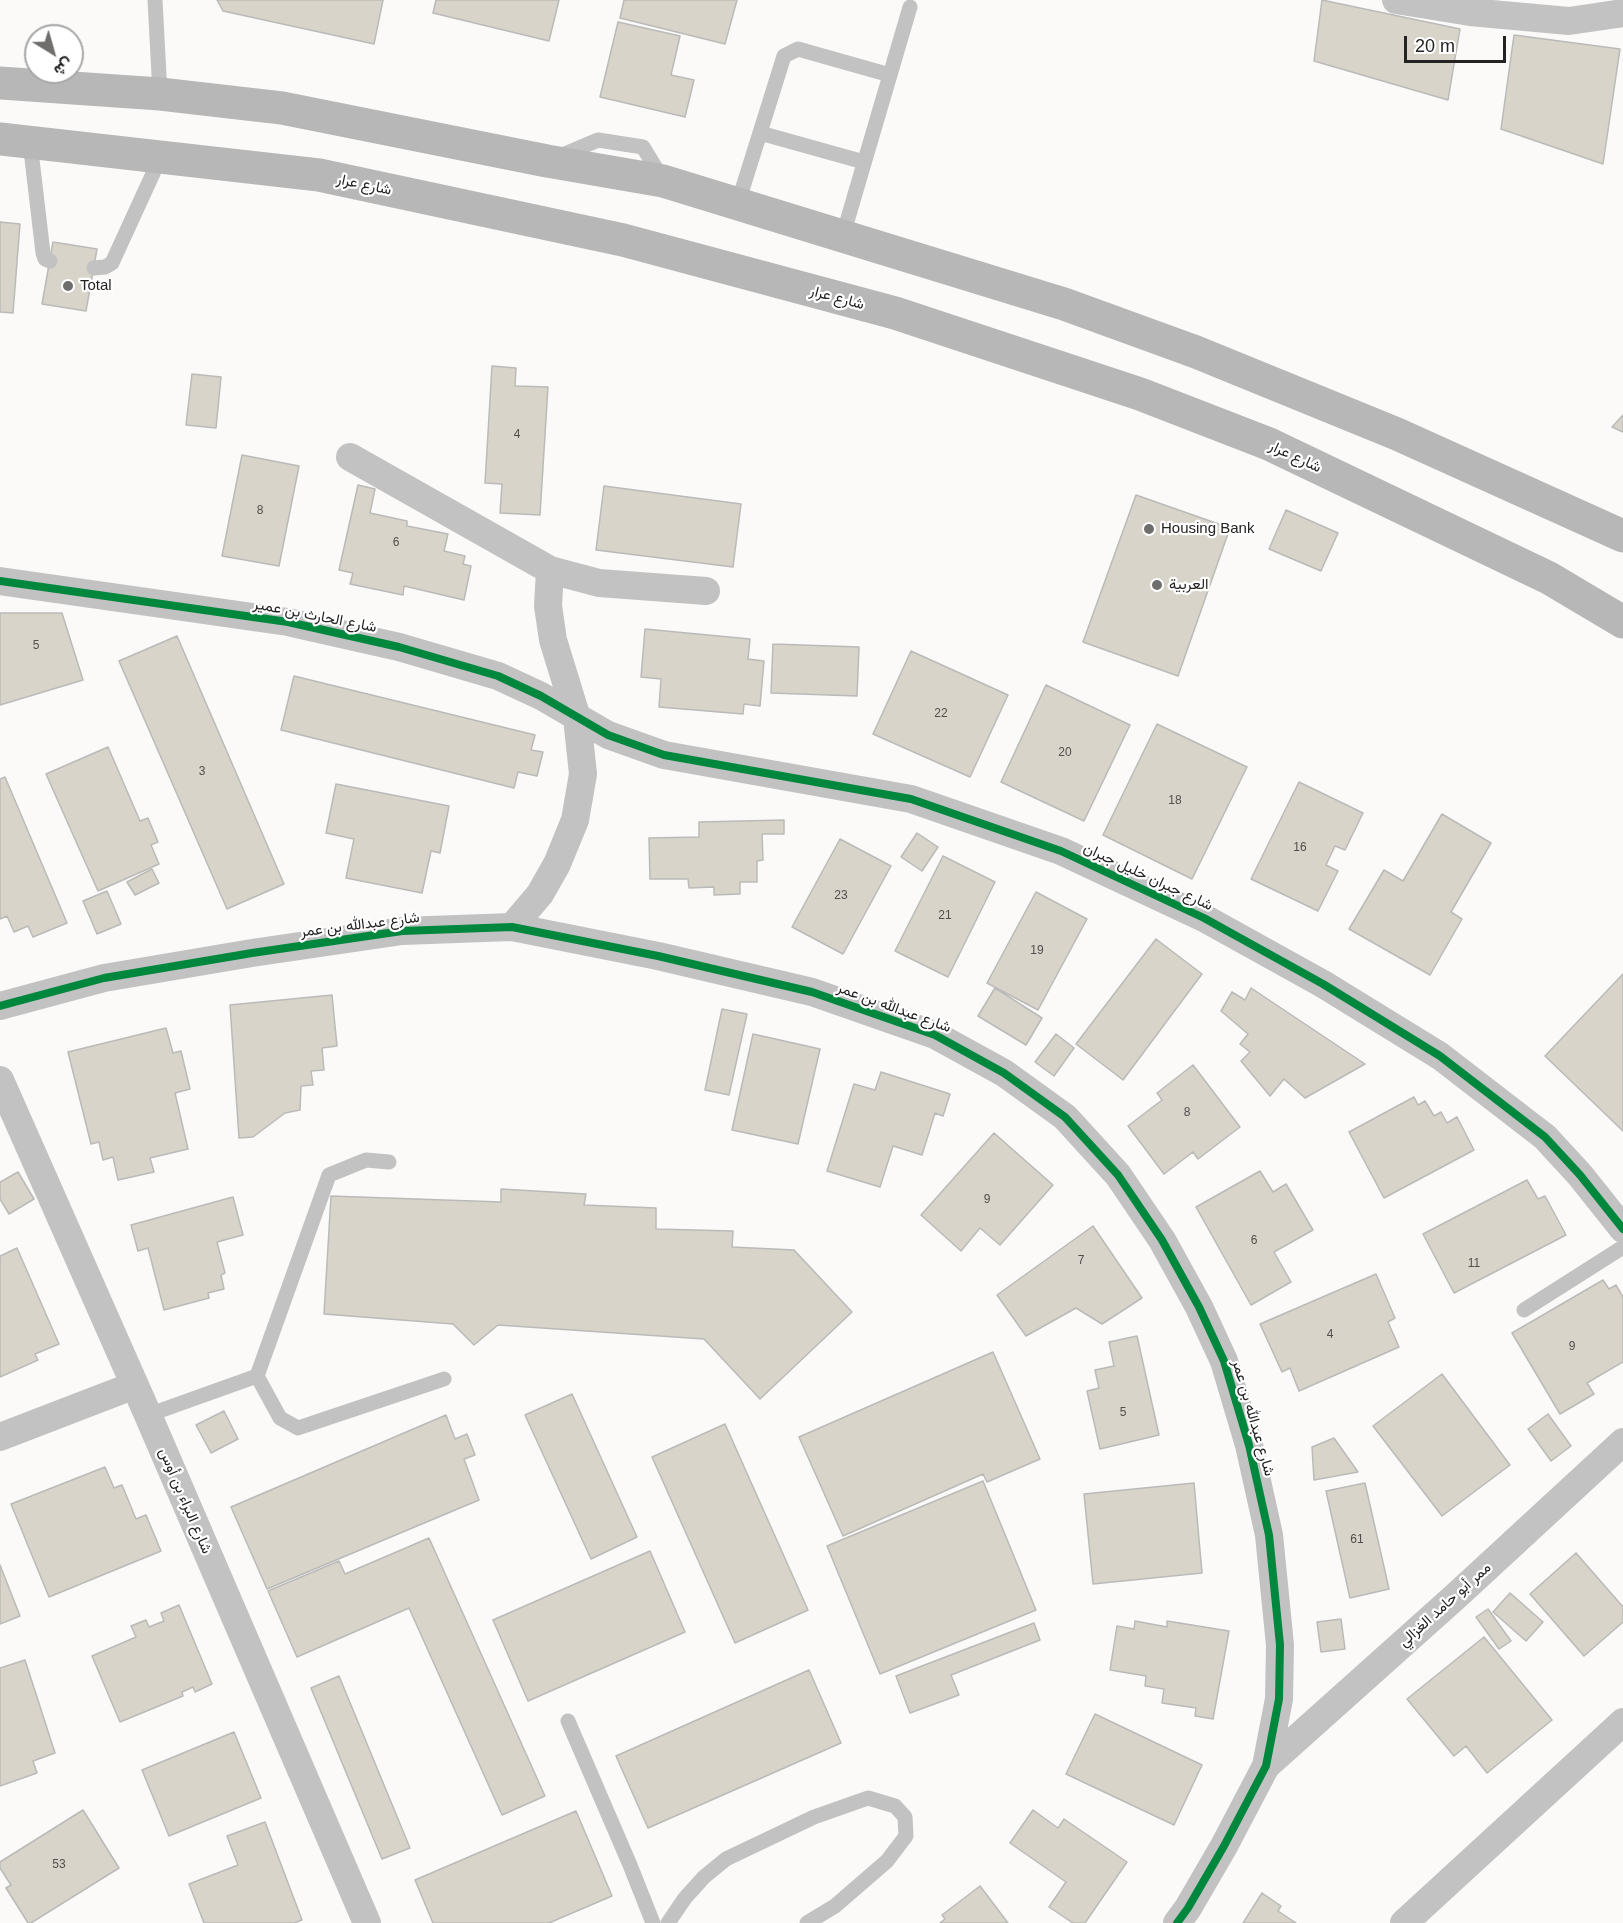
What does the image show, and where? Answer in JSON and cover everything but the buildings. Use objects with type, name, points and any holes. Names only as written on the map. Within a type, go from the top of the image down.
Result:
[{"type":"main road","points":[[0,83],[160,94],[282,108],[547,161],[663,181],[1064,304],[1197,352],[1396,434],[1623,536]]},
{"type":"main road","name":"شارع عرار","points":[[15,140],[319,175],[622,240],[895,313],[1140,394],[1269,444],[1549,578],[1623,622]]},
{"type":"street","points":[[1396,0],[1470,12],[1569,21],[1623,13]]},
{"type":"street","points":[[350,457],[550,570],[599,583],[706,591]]},
{"type":"street","points":[[512,927],[540,894],[557,864],[575,820],[583,774],[577,718],[553,640],[548,606],[550,570]]},
{"type":"street","name":"شارع الحارث بن عمير","points":[[0,580],[288,622],[399,647],[498,676],[541,696],[577,718]]},
{"type":"street","name":"شارع جبران خليل جبران","points":[[577,718],[608,735],[664,755],[911,799],[1061,851],[1204,918],[1323,984],[1440,1056],[1545,1137],[1580,1175],[1623,1228]]},
{"type":"street","name":"شارع عبدالله بن عمر","points":[[0,1006],[104,978],[252,952],[402,931],[512,927],[658,956],[812,992],[935,1035],[1004,1073],[1065,1117],[1118,1175],[1162,1240],[1199,1307],[1224,1361],[1250,1445],[1269,1535],[1280,1645],[1279,1699],[1266,1766],[1224,1846],[1177,1923]]},
{"type":"street","name":"شارع البراء بن أوس","points":[[0,1080],[135,1385],[367,1923]]},
{"type":"street","points":[[0,1437],[135,1385]]},
{"type":"street","name":"ممر أبو حامد الغزالي","points":[[1266,1766],[1456,1596],[1623,1442]]},
{"type":"street","points":[[1404,1923],[1623,1722]]},
{"type":"lane","points":[[156,0],[160,94]]},
{"type":"lane","points":[[843,235],[910,7]]},
{"type":"lane","points":[[738,203],[783,56],[798,49],[890,75]]},
{"type":"lane","points":[[760,133],[864,162]]},
{"type":"lane","points":[[15,140],[43,253],[45,259],[50,261]]},
{"type":"lane","points":[[94,268],[105,267],[112,263],[160,156]]},
{"type":"lane","points":[[389,1161],[366,1160],[329,1175],[257,1376],[280,1418],[298,1428],[444,1379]]},
{"type":"lane","points":[[1524,1310],[1623,1247]]},
{"type":"lane","points":[[148,1415],[257,1376]]},
{"type":"lane","points":[[568,1721],[653,1923]]},
{"type":"lane","points":[[668,1923],[685,1898],[704,1877],[726,1859],[814,1817],[868,1798],[895,1806],[905,1817],[906,1836],[887,1861],[835,1906],[807,1923]]},
{"type":"cycle path","points":[[0,581],[288,622],[399,647],[498,676],[541,696],[608,735],[664,755],[911,799],[1061,851],[1204,918],[1323,984],[1440,1056],[1545,1137],[1580,1175],[1623,1229]]},
{"type":"cycle path","points":[[0,1006],[104,978],[252,953],[402,931],[512,927],[658,956],[812,992],[935,1035],[1004,1073],[1065,1117],[1118,1175],[1162,1240],[1199,1307],[1224,1361],[1249,1445],[1269,1535],[1280,1645],[1279,1699],[1266,1766],[1224,1846],[1177,1923]]},
{"type":"place","name":"Total","points":[[68,286]]},
{"type":"place","name":"Housing Bank","points":[[1149,529]]},
{"type":"place","name":"العربية","points":[[1157,585]]}]
